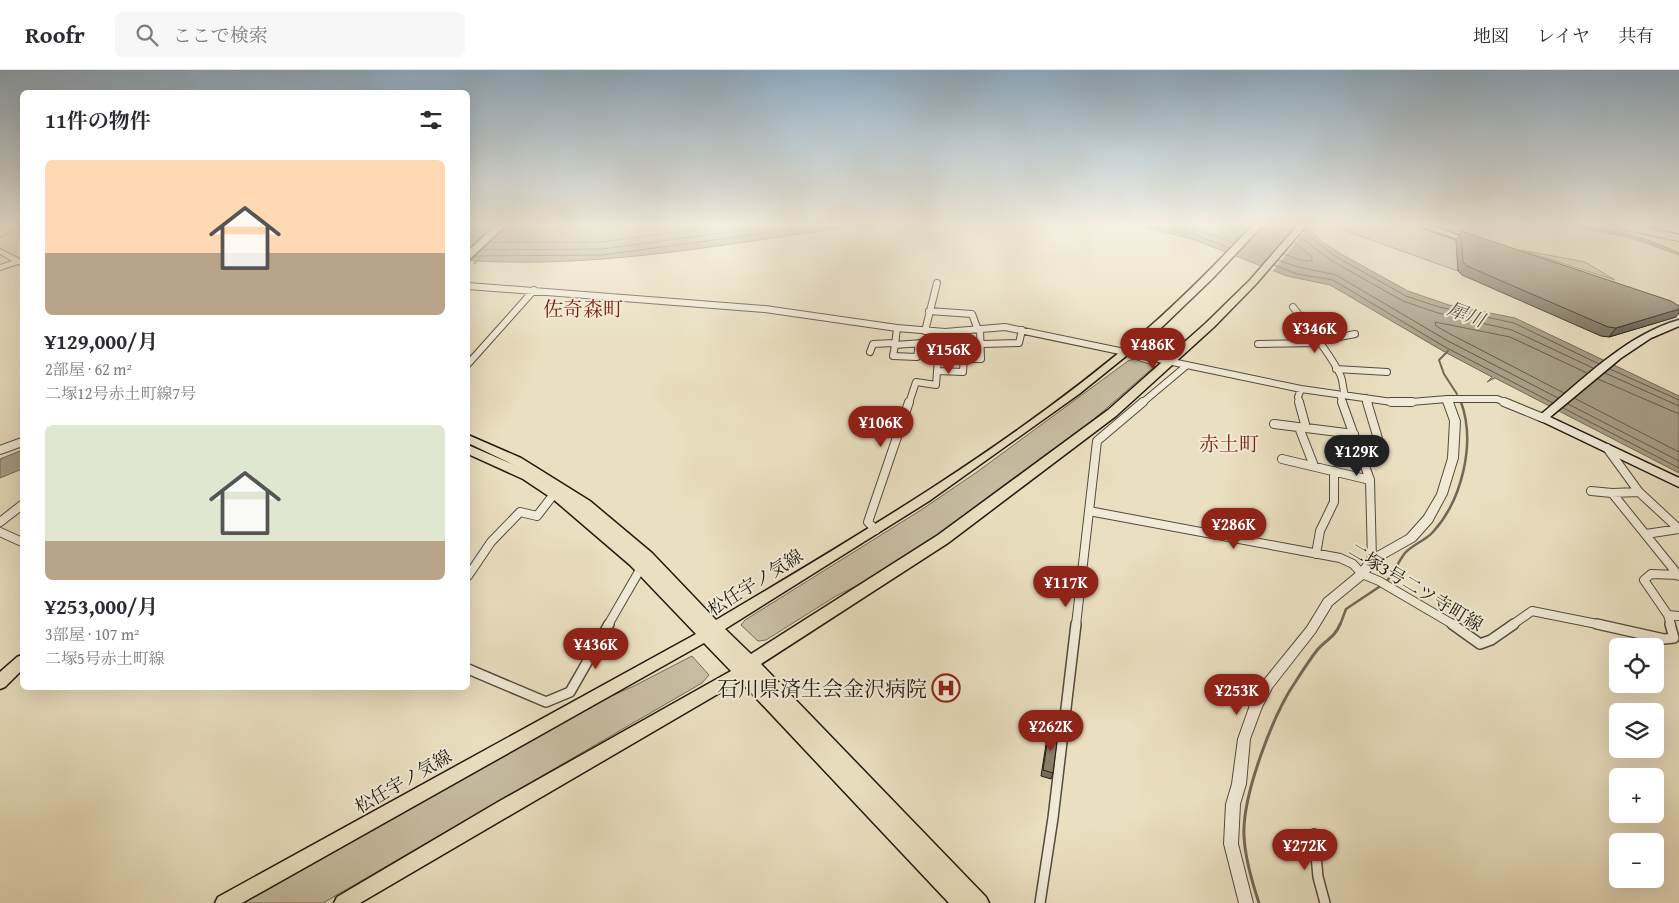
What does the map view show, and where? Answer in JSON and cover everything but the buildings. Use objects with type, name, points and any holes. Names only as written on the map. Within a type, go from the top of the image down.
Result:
[{"type":"main road","name":"松任宇ノ気線","points":[[224,903],[711,632],[952,482],[1126,353],[1220,265]]},
{"type":"main road","points":[[343,903],[746,668],[1093,436],[1171,363],[1268,265]]},
{"type":"main road","points":[[1679,323],[1648,336],[1618,356],[1546,416],[1679,483]]},
{"type":"main road","points":[[470,440],[526,465],[600,514],[646,556],[711,632]]},
{"type":"main road","points":[[470,450],[527,476],[554,494],[612,540],[711,632],[980,903]]},
{"type":"main road","points":[[0,682],[20,663]]},
{"type":"main road","points":[[746,668],[961,903]]},
{"type":"street","points":[[876,530],[868,522],[916,382],[936,385],[938,371],[936,342],[928,331],[929,310],[936,283]]},
{"type":"street","points":[[470,286],[765,309],[928,331],[956,332],[1005,327],[1300,389],[1399,403],[1447,398],[1497,399],[1546,416]]},
{"type":"street","points":[[470,362],[534,290]]},
{"type":"street","points":[[1293,307],[1319,342],[1342,380],[1340,385],[1342,395],[1370,480],[1372,560]]},
{"type":"street","points":[[929,310],[972,314],[979,330],[982,344],[981,359],[964,359]]},
{"type":"street","points":[[897,328],[893,359],[916,357],[919,343]]},
{"type":"street","points":[[1017,351],[1022,330]]},
{"type":"street","points":[[938,371],[963,372],[964,359],[956,332]]},
{"type":"street","points":[[1258,344],[1319,342],[1355,334]]},
{"type":"street","points":[[870,352],[873,344],[936,342]]},
{"type":"street","points":[[982,344],[1018,343]]},
{"type":"street","points":[[1040,903],[1089,510],[1093,436],[1186,366]]},
{"type":"street","points":[[1336,369],[1387,372]]},
{"type":"street","points":[[1300,389],[1298,397],[1304,424],[1300,430],[1314,466]]},
{"type":"street","points":[[1366,398],[1382,452]]},
{"type":"street","points":[[1246,903],[1232,844],[1233,804],[1239,784],[1244,739],[1256,705],[1268,684],[1311,630],[1328,602],[1362,574],[1372,560],[1411,538],[1428,519],[1442,494],[1453,458],[1455,421],[1447,398]]},
{"type":"street","points":[[1274,424],[1354,434]]},
{"type":"street","points":[[0,450],[20,443]]},
{"type":"street","points":[[1607,448],[1639,492],[1679,529]]},
{"type":"street","points":[[1282,459],[1370,480]]},
{"type":"street","points":[[1316,554],[1320,531],[1334,502],[1334,471]]},
{"type":"street","points":[[1591,491],[1612,493],[1639,492]]},
{"type":"street","points":[[1612,493],[1678,575]]},
{"type":"street","points":[[470,573],[491,542],[520,512],[537,516],[554,494]]},
{"type":"street","points":[[0,522],[20,507]]},
{"type":"street","name":"二塚3号二ツ寺町線","points":[[1089,510],[1340,558],[1354,564],[1362,574],[1379,581],[1462,630],[1480,644],[1491,640],[1532,611],[1549,613],[1664,639],[1676,638],[1668,615],[1644,580],[1646,576],[1651,574],[1678,575]]},
{"type":"street","points":[[1646,534],[1679,529]]},
{"type":"street","points":[[0,532],[20,541]]},
{"type":"street","points":[[470,670],[546,702],[570,692],[641,568]]},
{"type":"street","points":[[1668,615],[1679,616]]},
{"type":"street","points":[[1314,834],[1318,877],[1325,903]]},
{"type":"shaded area","points":[[1441,265],[1458,265],[1458,271]]},
{"type":"shaded area","points":[[1568,265],[1590,265],[1615,280]]},
{"type":"shaded area","points":[[1134,359],[1155,366],[1078,433],[946,529],[872,578],[836,596],[766,640],[758,641],[741,625],[745,620],[921,510],[977,472],[1128,361]]},
{"type":"shaded area","points":[[692,656],[709,675],[702,683],[323,903],[238,903],[591,705],[634,686]]},
{"type":"water","name":"犀川","points":[[1258,265],[1361,265],[1408,291],[1449,305],[1515,318],[1679,396],[1679,473],[1495,378],[1487,382],[1492,377],[1443,351],[1330,285],[1287,276]]},
{"type":"water","points":[[20,451],[20,470],[0,478],[0,459]]},
{"type":"pier","points":[[1264,265],[1278,265],[1272,272],[1261,268]]},
{"type":"waterway","points":[[1448,351],[1439,360],[1444,374],[1457,394]]},
{"type":"waterway","points":[[1386,582],[1405,553],[1433,532],[1452,504],[1459,488],[1466,453],[1467,435],[1461,402]]},
{"type":"waterway","points":[[1340,625],[1346,609],[1382,585]]},
{"type":"waterway","points":[[1259,903],[1249,870],[1244,836],[1248,800],[1254,778],[1269,734],[1287,695],[1312,657],[1333,635],[1340,624]]},
{"type":"place","name":"石川県済生会金沢病院","points":[[946,688]]},
{"type":"district","name":"佐奇森町","points":[[583,308]]},
{"type":"district","name":"赤土町","points":[[1229,443]]}]
